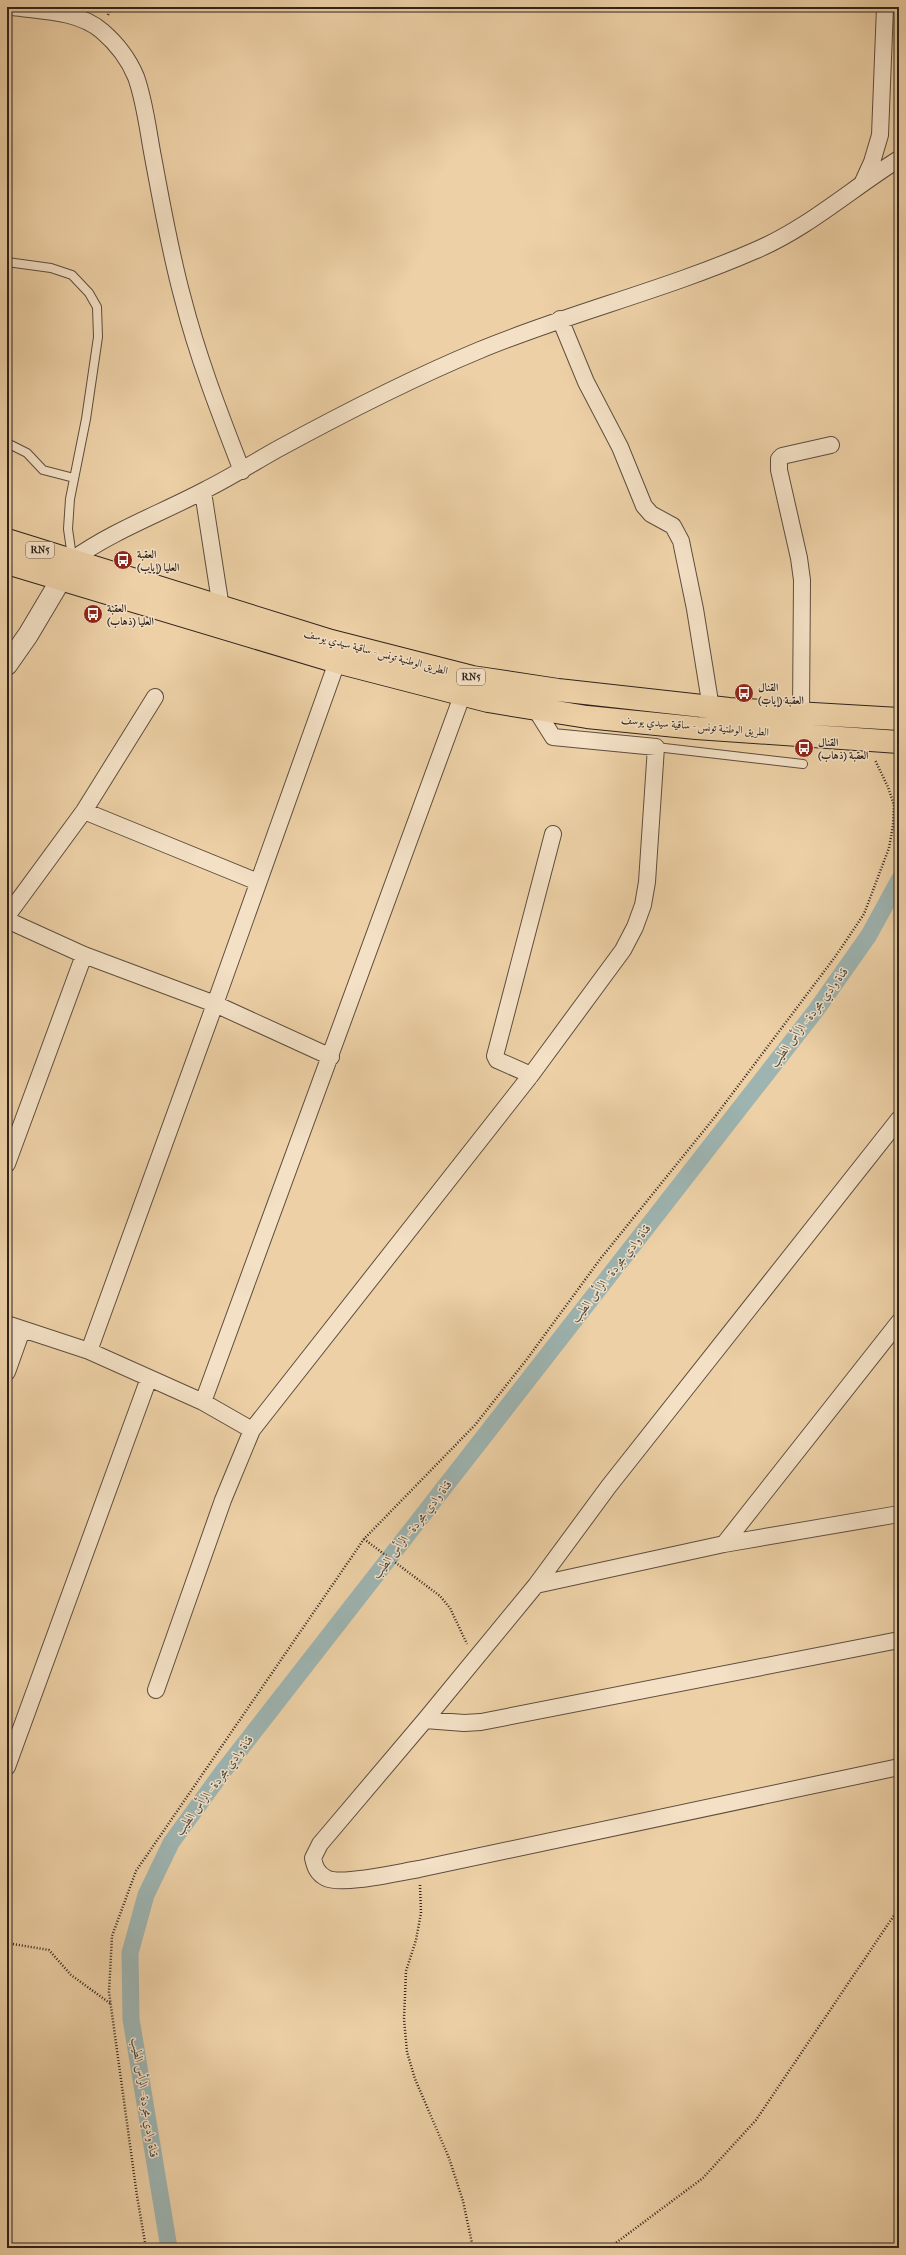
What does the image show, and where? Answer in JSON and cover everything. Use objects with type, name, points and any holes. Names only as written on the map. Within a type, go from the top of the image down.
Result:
[{"type":"highway","name":"الطريق الوطنية تونس - ساقية سيدي يوسف","points":[[7,540],[221,608],[387,656],[472,677],[558,690],[711,708],[892,718]]},
{"type":"highway","name":"الطريق الوطنية تونس - ساقية سيدي يوسف","points":[[7,563],[337,662],[462,696],[536,710],[696,728],[883,741]]},
{"type":"street","points":[[13,7],[67,14],[89,22],[102,30],[127,60],[136,77],[142,101],[166,231],[182,299],[206,379],[242,471]]},
{"type":"street","points":[[861,186],[872,162],[880,136],[885,7]]},
{"type":"street","points":[[7,665],[28,635],[72,560],[97,543],[203,492],[242,471],[274,451],[406,383],[480,350],[560,319],[665,284],[754,251],[811,219],[899,160]]},
{"type":"street","points":[[560,319],[586,382],[620,447],[644,506],[651,514],[673,526],[680,541],[695,609],[711,708]]},
{"type":"street","points":[[801,712],[802,580],[799,558],[779,470],[779,459],[782,456],[831,445]]},
{"type":"street","points":[[203,492],[221,608]]},
{"type":"street","points":[[88,1351],[216,1004],[337,662]]},
{"type":"street","points":[[202,1402],[331,1057],[462,696]]},
{"type":"street","points":[[7,916],[84,811],[156,697]]},
{"type":"street","points":[[156,1690],[223,1500],[252,1430],[531,1075],[602,981],[635,927],[643,905],[647,882],[656,747],[553,737],[536,710]]},
{"type":"street","points":[[84,811],[258,882]]},
{"type":"street","points":[[531,1075],[497,1060],[495,1056],[553,834]]},
{"type":"street","points":[[7,920],[84,955],[216,1004],[331,1057]]},
{"type":"street","points":[[7,1164],[84,955]]},
{"type":"street","points":[[899,1119],[618,1474],[536,1585],[426,1720],[320,1844],[313,1858],[316,1869],[321,1874],[326,1878],[341,1881],[419,1869],[899,1767]]},
{"type":"street","points":[[724,1544],[899,1322]]},
{"type":"street","points":[[7,1324],[88,1351],[202,1402],[252,1430]]},
{"type":"street","points":[[7,1372],[22,1330]]},
{"type":"street","points":[[8,1763],[149,1378]]},
{"type":"street","points":[[536,1585],[724,1544],[897,1512]]},
{"type":"street","points":[[426,1720],[464,1723],[481,1722],[899,1640]]},
{"type":"lane","points":[[7,262],[51,268],[72,275],[89,293],[97,307],[98,337],[86,419],[70,500],[68,544],[72,560]]},
{"type":"lane","points":[[7,443],[28,453],[43,470],[74,478]]},
{"type":"lane","points":[[656,747],[803,764]]},
{"type":"path","points":[[146,2248],[137,2196],[109,1992],[112,1936],[136,1871],[364,1540],[475,1425],[527,1359],[601,1258],[714,1118],[835,957],[864,914],[889,848],[894,805],[882,773],[883,741]]},
{"type":"path","points":[[364,1540],[415,1576],[440,1596],[450,1608],[474,1662]]},
{"type":"path","points":[[419,1869],[421,1913],[416,1940],[406,1971],[404,2019],[407,2052],[415,2079],[449,2158],[463,2201],[473,2248]]},
{"type":"path","points":[[609,2248],[703,2178],[756,2120],[899,1908]]},
{"type":"path","points":[[7,1943],[49,1950],[71,1975],[111,2004]]},
{"type":"waterway","name":"قناة وادي مجردة - الرأس الطيب","points":[[169,2248],[131,2019],[130,1953],[146,1895],[171,1843],[221,1774],[817,1009],[869,935],[899,880]]},
{"type":"place","name":"العقبة العليا (إياب)","points":[[123,560]]},
{"type":"place","name":"العقبة العليا (ذهاب)","points":[[93,614]]},
{"type":"place","name":"القنال العقبة (إياب)","points":[[744,693]]},
{"type":"place","name":"القنال العقبة (ذهاب)","points":[[804,748]]}]
